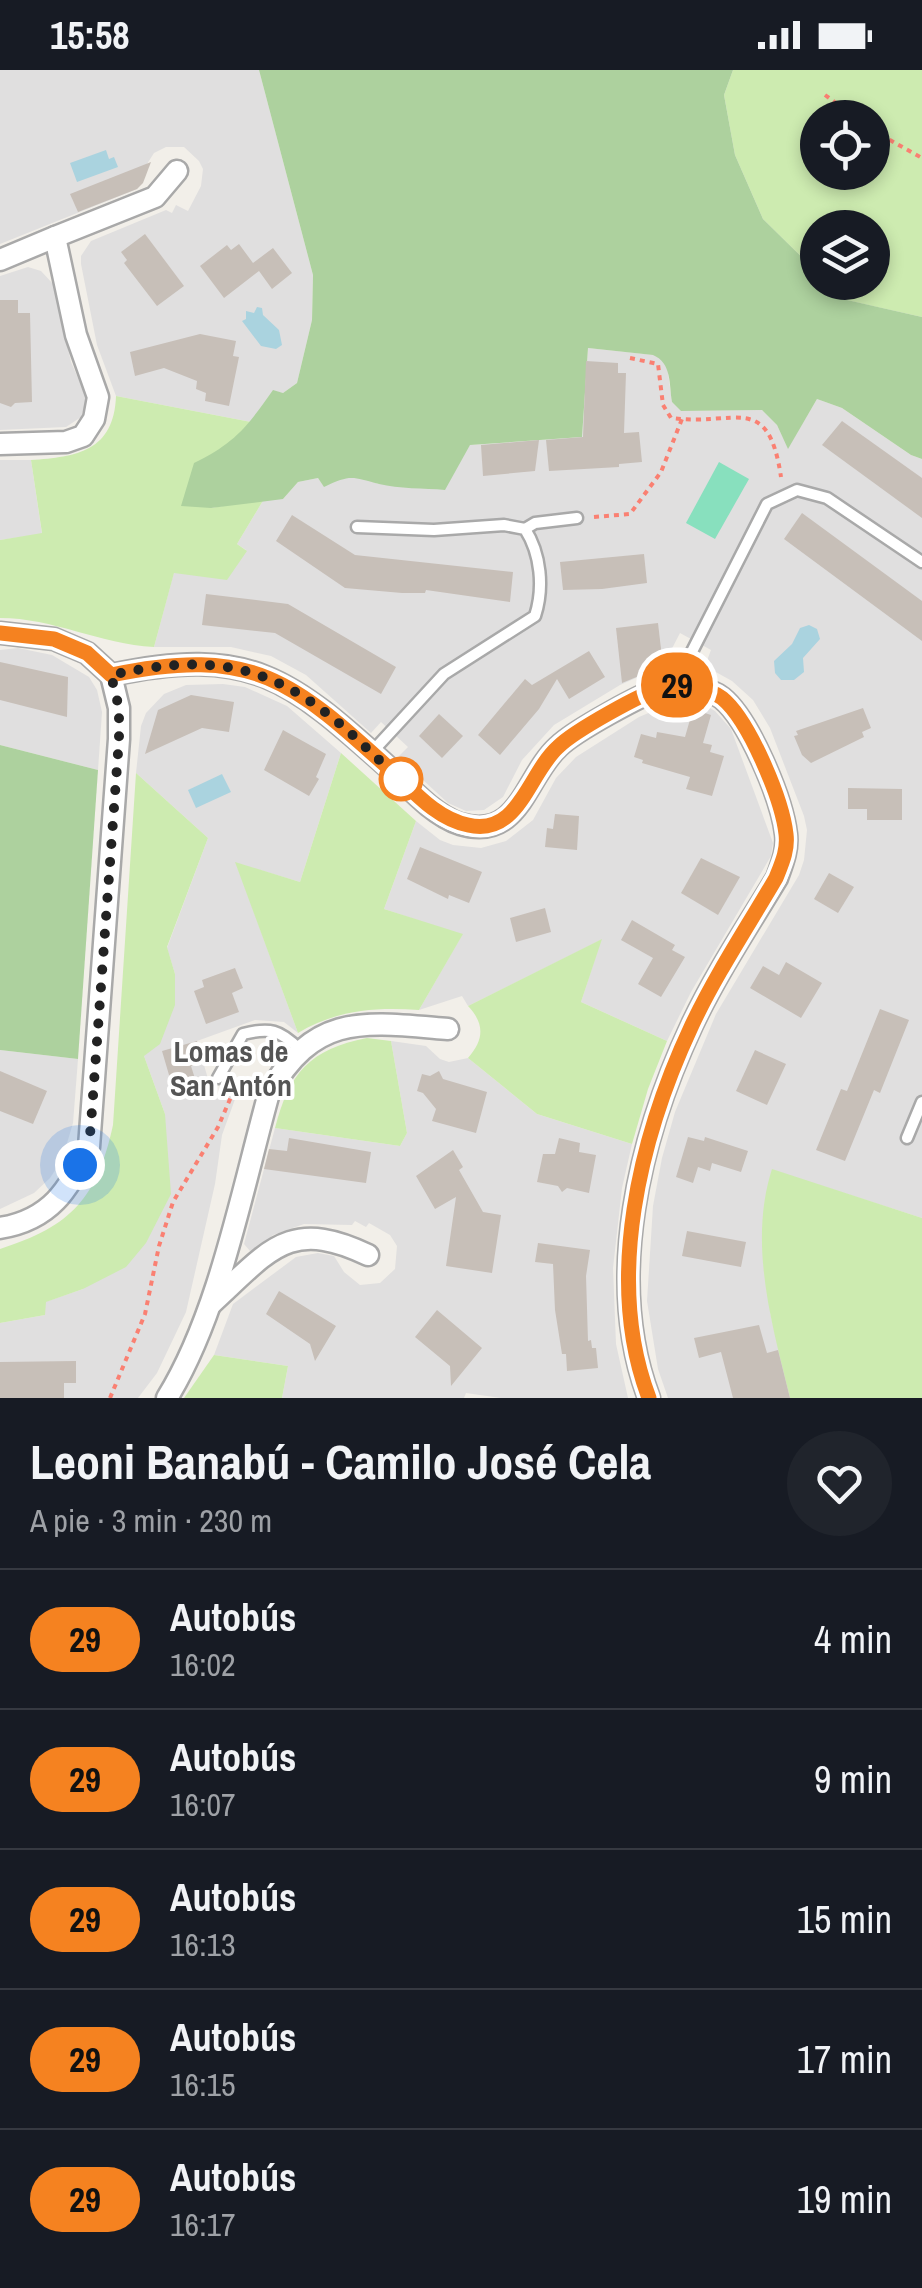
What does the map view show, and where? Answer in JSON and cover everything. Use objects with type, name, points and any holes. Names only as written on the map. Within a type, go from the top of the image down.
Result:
[{"type":"street","points":[[0,260],[156,197],[177,171]]},
{"type":"street","points":[[0,444],[66,442],[83,436],[94,420],[98,397],[76,335],[55,237]]},
{"type":"street","points":[[0,633],[54,639],[87,653],[111,675],[119,708],[89,1147],[72,1184],[51,1208],[0,1228]]},
{"type":"street","points":[[111,675],[153,666],[209,664],[264,675],[327,713],[444,817],[480,828],[511,815],[542,766],[567,739],[653,691],[675,685],[719,696],[738,714],[783,816],[785,855],[677,1058],[643,1166],[628,1290],[632,1344],[648,1398]]},
{"type":"street","points":[[167,1398],[192,1352],[210,1305],[269,1093],[282,1069],[299,1050],[323,1034],[354,1026],[448,1029]]},
{"type":"street","points":[[210,1305],[290,1240],[337,1240],[368,1254]]},
{"type":"lane","points":[[675,685],[767,504],[797,490],[827,498],[922,562]]},
{"type":"lane","points":[[358,526],[434,530],[504,525],[525,529],[577,518]]},
{"type":"lane","points":[[372,753],[444,674],[535,616],[540,601],[537,547],[525,529]]},
{"type":"lane","points":[[218,1078],[244,1034],[266,1028],[282,1032],[299,1050]]},
{"type":"lane","points":[[907,1138],[922,1102]]},
{"type":"path","points":[[825,94],[833,100]]},
{"type":"path","points":[[890,140],[922,158]]},
{"type":"path","points":[[630,358],[658,364],[663,406],[671,418],[752,418],[766,426],[778,452],[784,496]]},
{"type":"path","points":[[577,518],[630,514],[660,472],[682,420]]},
{"type":"path","points":[[110,1398],[145,1314],[173,1202],[218,1127],[239,1078]]},
{"type":"shaded area","points":[[0,70],[259,70],[313,275],[312,320],[297,383],[283,393],[273,391],[251,422],[116,396],[97,345],[81,256],[91,241],[166,210],[172,213],[176,205],[188,211],[201,186],[203,169],[199,161],[184,147],[166,147],[154,153],[137,189],[0,244]]},
{"type":"shaded area","points":[[28,267],[41,271],[53,284],[71,362],[87,399],[81,417],[66,427],[0,430],[0,276]]},
{"type":"shaded area","points":[[588,348],[662,359],[667,365],[672,402],[681,411],[762,410],[777,425],[788,448],[817,399],[842,408],[922,459],[922,1218],[772,1170],[770,1312],[790,1398],[668,1398],[658,1369],[647,1301],[653,1206],[675,1112],[716,1014],[799,875],[807,830],[770,728],[753,700],[732,681],[705,666],[711,650],[680,633],[663,666],[620,685],[554,725],[522,760],[503,797],[484,810],[466,811],[448,803],[398,757],[408,747],[381,722],[371,733],[306,675],[271,656],[231,647],[154,647],[174,572],[246,550],[237,544],[264,499],[283,499],[298,482],[318,478],[324,486],[342,478],[364,477],[378,484],[470,445],[582,437]]},
{"type":"shaded area","points":[[0,460],[31,460],[42,534],[0,540]]},
{"type":"shaded area","points":[[18,648],[52,655],[89,677],[102,712],[98,770],[0,745],[0,650]]},
{"type":"shaded area","points":[[186,685],[245,687],[287,706],[341,753],[300,882],[236,863],[298,1033],[284,1022],[255,1020],[197,1041],[213,1096],[227,1098],[236,1077],[242,1080],[222,1135],[186,1312],[157,1373],[138,1398],[0,1398],[0,1323],[45,1315],[45,1302],[83,1289],[165,1114],[144,1056],[175,974],[167,948],[208,838],[136,773],[141,726],[146,713],[164,694]]},
{"type":"shaded area","points":[[677,701],[703,704],[731,729],[773,843],[771,856],[691,992],[667,1041],[581,1002],[601,940],[468,1006],[462,996],[419,1010],[462,935],[384,909],[416,821],[453,845],[481,848],[506,841],[533,820],[556,778],[576,757],[639,717]]},
{"type":"shaded area","points":[[391,1041],[426,1046],[449,1062],[468,1058],[537,1114],[632,1144],[622,1188],[613,1268],[616,1344],[628,1398],[501,1398],[466,1393],[464,1398],[282,1398],[288,1366],[214,1355],[233,1304],[296,1257],[318,1253],[334,1256],[344,1272],[360,1285],[380,1283],[395,1269],[397,1246],[390,1235],[369,1223],[366,1227],[355,1221],[352,1225],[304,1224],[273,1235],[255,1250],[250,1251],[244,1244],[275,1128],[400,1146],[407,1133]]},
{"type":"shaded area","points":[[0,1050],[78,1059],[73,1123],[62,1160],[34,1193],[0,1209]]},
{"type":"green space","points":[[259,70],[733,70],[724,95],[735,155],[763,219],[800,255],[800,300],[847,300],[922,317],[922,459],[842,408],[817,399],[788,449],[777,425],[762,410],[681,411],[672,402],[669,375],[659,359],[653,355],[588,348],[582,437],[470,445],[445,490],[395,487],[352,478],[324,487],[318,478],[298,482],[283,499],[211,508],[181,506],[194,463],[239,433],[273,390],[283,393],[297,383],[312,320],[313,275]]},
{"type":"green space","points":[[733,70],[922,70],[922,317],[846,300],[890,300],[890,210],[800,210],[800,255],[763,219],[735,155],[724,95]]},
{"type":"green space","points":[[116,396],[251,422],[211,508],[264,499],[237,544],[247,551],[227,580],[174,573],[154,647],[39,622],[0,618],[0,540],[42,533],[31,460],[90,448],[108,429]]},
{"type":"green space","points":[[719,462],[749,479],[715,539],[686,523]]},
{"type":"green space","points":[[0,745],[98,770],[78,1059],[0,1050]]},
{"type":"green space","points":[[341,753],[416,821],[384,909],[463,934],[419,1010],[356,1012],[327,1019],[298,1033],[235,862],[300,882]]},
{"type":"green space","points":[[136,773],[208,838],[167,947],[175,974],[175,1005],[160,1044],[144,1056],[165,1114],[171,1194],[146,1243],[126,1267],[46,1302],[45,1315],[0,1323],[0,1249],[46,1230],[78,1206],[99,1172],[107,1150],[113,1125]]},
{"type":"green space","points":[[602,939],[581,1002],[667,1041],[632,1144],[537,1114],[468,1058],[477,1045],[480,1026],[468,1006]]},
{"type":"green space","points":[[367,1038],[391,1041],[407,1133],[400,1146],[275,1128],[287,1092],[305,1066],[331,1049]]},
{"type":"green space","points":[[772,1169],[922,1218],[922,1398],[790,1398],[770,1313],[762,1255],[765,1197]]},
{"type":"green space","points":[[214,1355],[288,1366],[282,1398],[184,1398]]},
{"type":"water","points":[[106,150],[118,167],[77,182],[70,163]]},
{"type":"water","points":[[257,307],[279,330],[282,345],[276,349],[261,346],[242,321],[246,311],[254,313]]},
{"type":"water","points":[[809,625],[817,629],[820,639],[803,658],[804,672],[794,680],[781,680],[775,673],[774,661],[792,644],[800,628]]},
{"type":"water","points":[[222,774],[231,792],[196,808],[188,790]]},
{"type":"building","points":[[151,162],[137,189],[78,212],[70,194]]},
{"type":"building","points":[[145,234],[184,286],[157,306],[124,263],[127,260],[121,252]]},
{"type":"building","points":[[239,244],[253,263],[273,248],[292,273],[272,289],[259,271],[224,298],[200,266],[227,245],[231,250]]},
{"type":"building","points":[[0,300],[18,300],[18,313],[30,313],[32,402],[11,407],[0,403]]},
{"type":"building","points":[[200,334],[236,341],[233,356],[239,357],[229,406],[205,401],[206,393],[196,389],[197,381],[164,368],[135,376],[130,352]]},
{"type":"building","points":[[586,361],[618,363],[618,373],[626,373],[624,433],[639,432],[642,462],[549,471],[546,440],[583,437]]},
{"type":"building","points":[[842,421],[922,478],[922,518],[822,445]]},
{"type":"building","points":[[539,440],[535,471],[483,476],[481,445]]},
{"type":"building","points":[[802,513],[922,601],[922,641],[784,539]]},
{"type":"building","points":[[292,515],[355,555],[513,572],[510,602],[426,590],[402,593],[345,588],[276,541]]},
{"type":"building","points":[[644,554],[647,583],[563,590],[560,562]]},
{"type":"building","points":[[206,594],[288,604],[396,667],[381,694],[275,633],[202,625]]},
{"type":"building","points":[[658,623],[663,666],[622,683],[616,628]]},
{"type":"building","points":[[589,651],[605,677],[569,699],[557,679],[539,709],[500,755],[478,735],[525,679],[532,685]]},
{"type":"building","points":[[0,662],[68,677],[67,717],[0,700]]},
{"type":"building","points":[[191,695],[234,702],[229,732],[202,728],[145,754],[158,710]]},
{"type":"building","points":[[863,708],[871,728],[862,732],[864,737],[811,763],[802,755],[794,736],[798,735],[796,731]]},
{"type":"building","points":[[693,709],[711,715],[703,743],[712,745],[710,752],[724,756],[712,796],[686,789],[690,777],[634,757],[641,734],[656,738],[657,732],[685,737]]},
{"type":"building","points":[[439,714],[463,736],[442,758],[419,736]]},
{"type":"building","points":[[283,730],[326,754],[309,796],[264,770]]},
{"type":"building","points":[[848,788],[902,789],[902,820],[867,820],[867,809],[848,809]]},
{"type":"building","points":[[555,814],[579,816],[577,850],[545,847],[547,828],[553,829]]},
{"type":"building","points":[[420,847],[482,872],[469,903],[449,895],[448,899],[407,879]]},
{"type":"building","points":[[701,858],[740,877],[718,915],[681,893]]},
{"type":"building","points":[[829,873],[854,887],[838,913],[814,899]]},
{"type":"building","points":[[545,908],[551,932],[516,942],[510,918]]},
{"type":"building","points":[[632,920],[675,945],[672,950],[685,957],[661,997],[638,984],[653,958],[621,940]]},
{"type":"building","points":[[786,962],[822,983],[801,1018],[750,988],[763,966],[779,975]]},
{"type":"building","points":[[235,968],[243,988],[232,993],[239,1012],[206,1024],[194,991],[204,987],[202,980]]},
{"type":"building","points":[[880,1009],[909,1020],[880,1093],[874,1090],[845,1161],[816,1150],[841,1089],[847,1091]]},
{"type":"building","points":[[197,1041],[203,1062],[191,1066],[197,1085],[174,1092],[162,1051]]},
{"type":"building","points":[[755,1050],[786,1064],[767,1105],[736,1091]]},
{"type":"building","points":[[0,1071],[47,1091],[33,1124],[0,1111]]},
{"type":"building","points":[[439,1071],[443,1079],[487,1092],[476,1133],[432,1121],[436,1109],[417,1091],[422,1074],[430,1076]]},
{"type":"building","points":[[688,1137],[704,1141],[705,1137],[748,1151],[741,1172],[712,1163],[710,1171],[698,1167],[693,1183],[676,1177]]},
{"type":"building","points":[[289,1138],[371,1152],[366,1183],[264,1169],[269,1149],[287,1151]]},
{"type":"building","points":[[559,1138],[580,1143],[579,1152],[596,1155],[589,1193],[567,1188],[562,1192],[558,1186],[537,1182],[543,1154],[555,1154]]},
{"type":"building","points":[[453,1150],[463,1167],[459,1170],[483,1212],[501,1215],[492,1273],[446,1266],[456,1197],[435,1209],[416,1176]]},
{"type":"building","points":[[687,1231],[746,1242],[741,1267],[682,1256]]},
{"type":"building","points":[[538,1243],[590,1250],[586,1276],[588,1341],[596,1348],[598,1368],[567,1371],[555,1310],[553,1264],[535,1262]]},
{"type":"building","points":[[279,1291],[336,1326],[315,1361],[310,1344],[266,1314]]},
{"type":"building","points":[[437,1310],[482,1348],[451,1386],[450,1366],[415,1337]]},
{"type":"building","points":[[759,1325],[767,1353],[778,1350],[790,1398],[733,1398],[721,1352],[699,1358],[694,1338]]},
{"type":"building","points":[[76,1361],[76,1383],[64,1383],[64,1398],[0,1398],[0,1362]]},
{"type":"bus line","name":"29","points":[[0,633],[54,639],[87,653],[111,675],[153,666],[209,664],[264,675],[327,713],[444,817],[480,828],[511,815],[542,766],[567,739],[653,691],[675,685],[703,690],[719,696],[738,714],[783,816],[785,855],[677,1058],[643,1166],[628,1290],[632,1344],[649,1398]]},
{"type":"district","name":"Lomas de San Antón","points":[[231,1068]]},
{"type":"route","points":[[80,1165],[89,1147],[119,739],[119,708],[111,675],[153,666],[209,664],[264,675],[327,713],[401,779]]}]
